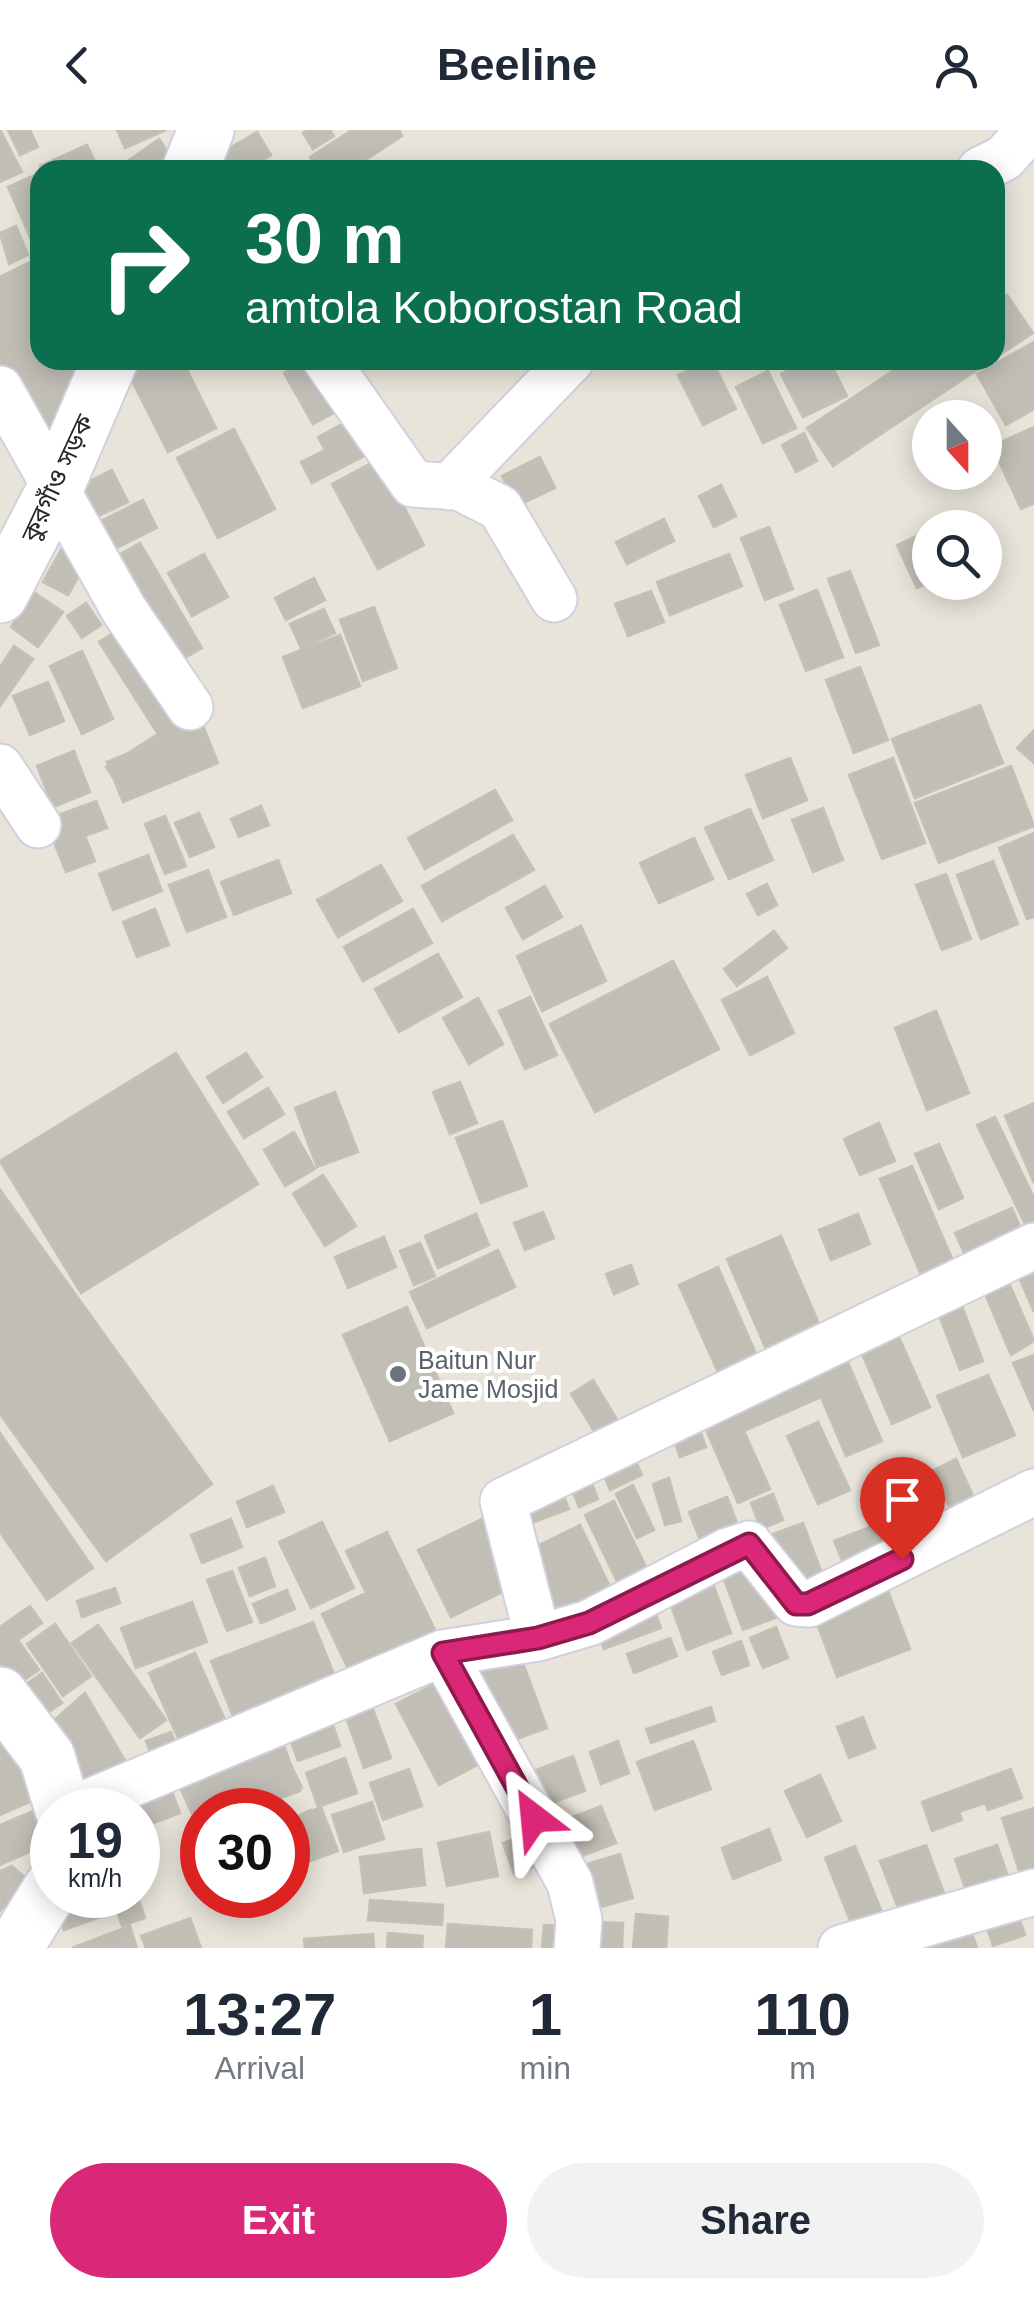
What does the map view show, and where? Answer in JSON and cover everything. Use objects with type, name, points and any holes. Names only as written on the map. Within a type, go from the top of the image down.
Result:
[{"type":"street","points":[[1000,160],[1029,130]]},
{"type":"street","name":"কুরগাঁও সড়ক","points":[[0,594],[55,489],[106,370]]},
{"type":"street","points":[[333,370],[413,484],[459,487],[500,508],[554,599]]},
{"type":"street","points":[[449,486],[560,370]]},
{"type":"street","points":[[0,389],[124,610],[190,707]]},
{"type":"street","points":[[0,766],[38,825]]},
{"type":"street","points":[[538,1638],[503,1501],[1034,1246]]},
{"type":"street","points":[[120,1788],[443,1653],[538,1638],[589,1623],[749,1544],[796,1604],[808,1604],[1034,1492]]},
{"type":"street","points":[[443,1653],[570,1883],[578,1920],[578,1948]]},
{"type":"street","points":[[0,1695],[46,1757],[58,1788]]},
{"type":"street","points":[[841,1948],[1034,1892]]},
{"type":"street","points":[[8,1948],[20,1939],[33,1918]]},
{"type":"building","points":[[0,130],[22,172],[0,182]]},
{"type":"building","points":[[8,130],[30,130],[38,147],[20,155]]},
{"type":"building","points":[[117,130],[166,130],[125,148]]},
{"type":"building","points":[[330,130],[334,136],[313,149],[303,133]]},
{"type":"building","points":[[352,130],[399,130],[402,136],[365,160],[310,157]]},
{"type":"building","points":[[257,132],[271,155],[263,160],[209,160]]},
{"type":"building","points":[[159,139],[173,160],[129,160]]},
{"type":"building","points":[[87,145],[94,160],[53,160]]},
{"type":"building","points":[[30,177],[30,237],[8,187]]},
{"type":"building","points":[[16,226],[28,255],[9,264],[0,233]]},
{"type":"building","points":[[30,262],[30,370],[97,370],[63,454],[0,371],[0,277]]},
{"type":"building","points":[[1005,296],[1033,333],[1005,351]]},
{"type":"building","points":[[1034,342],[1034,409],[1006,425],[1002,400],[992,400],[977,374],[1005,370],[1005,358]]},
{"type":"building","points":[[127,370],[187,370],[216,428],[168,452]]},
{"type":"building","points":[[314,370],[341,409],[313,424],[284,373]]},
{"type":"building","points":[[689,370],[717,370],[736,409],[703,425],[678,375]]},
{"type":"building","points":[[789,370],[834,370],[847,396],[803,417],[781,374]]},
{"type":"building","points":[[894,370],[977,370],[932,400],[912,400],[912,413],[833,466],[807,428]]},
{"type":"building","points":[[768,371],[796,428],[763,443],[736,387]]},
{"type":"building","points":[[352,419],[370,453],[312,483],[301,462],[325,450],[318,437]]},
{"type":"building","points":[[1034,427],[1034,503],[1021,509],[1002,468],[1002,441]]},
{"type":"building","points":[[234,429],[275,509],[218,538],[177,458]]},
{"type":"building","points":[[804,433],[817,461],[796,472],[782,445]]},
{"type":"building","points":[[540,457],[555,488],[517,506],[502,476]]},
{"type":"building","points":[[379,459],[424,545],[378,569],[332,484]]},
{"type":"building","points":[[112,470],[128,502],[88,521],[72,490]]},
{"type":"building","points":[[721,485],[736,516],[714,527],[699,496]]},
{"type":"building","points":[[143,500],[157,528],[108,552],[93,525]]},
{"type":"building","points":[[664,519],[674,541],[627,564],[616,542]]},
{"type":"building","points":[[769,527],[793,589],[765,600],[741,538]]},
{"type":"building","points":[[70,534],[92,553],[68,595],[43,582]]},
{"type":"building","points":[[912,538],[912,577],[897,545]]},
{"type":"building","points":[[140,543],[202,648],[169,667],[107,562]]},
{"type":"building","points":[[204,554],[228,597],[192,616],[168,573]]},
{"type":"building","points":[[729,554],[742,586],[670,615],[657,582]]},
{"type":"building","points":[[850,571],[879,645],[856,653],[828,579]]},
{"type":"building","points":[[314,578],[325,600],[286,620],[275,598]]},
{"type":"building","points":[[817,590],[843,657],[806,671],[780,605]]},
{"type":"building","points":[[651,591],[664,622],[628,636],[615,604]]},
{"type":"building","points":[[35,593],[63,612],[38,647],[11,627]]},
{"type":"building","points":[[86,603],[101,625],[82,638],[67,616]]},
{"type":"building","points":[[374,607],[397,668],[363,681],[340,620]]},
{"type":"building","points":[[324,609],[335,633],[301,648],[290,624]]},
{"type":"building","points":[[129,623],[206,743],[124,795],[106,767],[158,734],[99,642]]},
{"type":"building","points":[[340,635],[360,686],[303,708],[283,657]]},
{"type":"building","points":[[14,646],[33,659],[0,706],[0,667]]},
{"type":"building","points":[[82,651],[113,719],[82,734],[50,666]]},
{"type":"building","points":[[860,667],[888,740],[854,753],[826,680]]},
{"type":"building","points":[[48,682],[64,721],[30,735],[13,696]]},
{"type":"building","points":[[980,705],[1003,763],[915,798],[892,739]]},
{"type":"building","points":[[202,723],[218,763],[123,802],[107,762]]},
{"type":"building","points":[[1034,730],[1034,763],[1017,748]]},
{"type":"building","points":[[74,751],[90,792],[53,807],[37,766]]},
{"type":"building","points":[[790,758],[807,800],[763,818],[746,775]]},
{"type":"building","points":[[893,758],[925,843],[882,859],[849,775]]},
{"type":"building","points":[[1011,766],[1034,826],[939,863],[915,803]]},
{"type":"building","points":[[495,790],[512,820],[425,869],[408,838]]},
{"type":"building","points":[[96,801],[107,828],[85,836],[95,861],[66,872],[45,820]]},
{"type":"building","points":[[261,806],[269,825],[239,837],[231,819]]},
{"type":"building","points":[[823,808],[843,860],[813,872],[792,820]]},
{"type":"building","points":[[750,809],[773,860],[729,879],[705,828]]},
{"type":"building","points":[[199,813],[214,847],[190,857],[175,823]]},
{"type":"building","points":[[165,816],[186,866],[165,874],[145,824]]},
{"type":"building","points":[[1034,833],[1034,917],[1027,919],[999,848]]},
{"type":"building","points":[[513,835],[534,870],[442,921],[422,886]]},
{"type":"building","points":[[694,838],[713,879],[659,903],[640,863]]},
{"type":"building","points":[[148,855],[162,891],[113,910],[99,874]]},
{"type":"building","points":[[278,860],[291,893],[234,915],[221,882]]},
{"type":"building","points":[[993,861],[1018,924],[981,939],[957,875]]},
{"type":"building","points":[[381,865],[402,901],[338,937],[317,900]]},
{"type":"building","points":[[208,870],[226,917],[187,932],[169,885]]},
{"type":"building","points":[[946,874],[971,939],[942,950],[916,885]]},
{"type":"building","points":[[767,884],[777,905],[758,915],[747,894]]},
{"type":"building","points":[[545,886],[562,917],[523,939],[506,908]]},
{"type":"building","points":[[155,909],[169,945],[137,957],[123,922]]},
{"type":"building","points":[[413,909],[432,943],[363,981],[344,947]]},
{"type":"building","points":[[581,926],[606,981],[542,1011],[517,956]]},
{"type":"building","points":[[774,931],[787,948],[737,986],[724,969]]},
{"type":"building","points":[[438,954],[462,997],[399,1032],[375,989]]},
{"type":"building","points":[[673,961],[719,1049],[595,1112],[550,1024]]},
{"type":"building","points":[[767,977],[794,1033],[750,1055],[722,1000]]},
{"type":"building","points":[[530,997],[557,1055],[525,1069],[499,1011]]},
{"type":"building","points":[[478,998],[503,1044],[469,1064],[443,1018]]},
{"type":"building","points":[[936,1011],[969,1093],[927,1110],[895,1028]]},
{"type":"building","points":[[176,1053],[258,1184],[81,1293],[0,1161]]},
{"type":"building","points":[[246,1053],[262,1077],[223,1103],[207,1077]]},
{"type":"building","points":[[460,1082],[477,1123],[450,1134],[433,1092]]},
{"type":"building","points":[[268,1088],[284,1114],[244,1138],[228,1112]]},
{"type":"building","points":[[335,1092],[358,1152],[317,1167],[295,1108]]},
{"type":"building","points":[[1034,1103],[1034,1183],[1005,1116]]},
{"type":"building","points":[[995,1117],[1034,1198],[1034,1229],[1029,1232],[977,1125]]},
{"type":"building","points":[[502,1121],[527,1186],[481,1203],[456,1138]]},
{"type":"building","points":[[879,1123],[895,1161],[860,1175],[844,1139]]},
{"type":"building","points":[[294,1132],[315,1169],[285,1186],[264,1150]]},
{"type":"building","points":[[939,1144],[963,1198],[939,1209],[915,1154]]},
{"type":"building","points":[[912,1166],[960,1277],[928,1291],[880,1179]]},
{"type":"building","points":[[323,1175],[356,1226],[325,1246],[293,1194]]},
{"type":"building","points":[[1,1191],[212,1484],[106,1561],[0,1414]]},
{"type":"building","points":[[1012,1208],[1032,1255],[976,1279],[955,1233]]},
{"type":"building","points":[[543,1212],[554,1238],[525,1250],[514,1223]]},
{"type":"building","points":[[476,1214],[489,1245],[438,1268],[425,1236]]},
{"type":"building","points":[[858,1214],[870,1244],[831,1260],[819,1230]]},
{"type":"building","points":[[781,1236],[826,1340],[772,1363],[727,1259]]},
{"type":"building","points":[[384,1237],[396,1267],[348,1288],[335,1257]]},
{"type":"building","points":[[420,1243],[435,1276],[414,1285],[400,1251]]},
{"type":"building","points":[[498,1250],[515,1287],[427,1328],[410,1292]]},
{"type":"building","points":[[631,1265],[638,1284],[614,1294],[606,1274]]},
{"type":"building","points":[[718,1267],[764,1372],[725,1388],[679,1285]]},
{"type":"building","points":[[1034,1271],[1034,1312],[1019,1277]]},
{"type":"building","points":[[1009,1283],[1034,1341],[1011,1355],[985,1294]]},
{"type":"building","points":[[960,1301],[983,1361],[960,1370],[937,1310]]},
{"type":"building","name":"Baitun Nur Jame Mosjid","points":[[407,1307],[453,1413],[390,1441],[343,1335]]},
{"type":"building","points":[[894,1326],[930,1407],[892,1424],[857,1342]]},
{"type":"building","points":[[842,1349],[882,1441],[846,1456],[821,1397],[744,1431],[770,1489],[738,1503],[698,1411]]},
{"type":"building","points":[[1034,1355],[1034,1411],[1013,1363]]},
{"type":"building","points":[[988,1375],[1015,1435],[963,1457],[937,1396]]},
{"type":"building","points":[[593,1380],[621,1426],[599,1439],[571,1394]]},
{"type":"building","points":[[818,1422],[850,1490],[818,1504],[787,1436]]},
{"type":"building","points":[[0,1433],[93,1568],[47,1600],[0,1532]]},
{"type":"building","points":[[701,1433],[706,1447],[680,1457],[675,1443]]},
{"type":"building","points":[[633,1455],[642,1475],[610,1490],[602,1470]]},
{"type":"building","points":[[956,1459],[975,1500],[952,1512],[932,1471]]},
{"type":"building","points":[[669,1478],[681,1521],[665,1525],[653,1484]]},
{"type":"building","points":[[592,1484],[598,1499],[579,1507],[573,1492]]},
{"type":"building","points":[[633,1485],[654,1530],[637,1538],[616,1494]]},
{"type":"building","points":[[273,1486],[284,1512],[247,1527],[237,1502]]},
{"type":"building","points":[[560,1487],[569,1509],[505,1533]]},
{"type":"building","points":[[773,1494],[783,1520],[761,1529],[751,1503]]},
{"type":"building","points":[[727,1497],[742,1536],[704,1550],[689,1512]]},
{"type":"building","points":[[614,1501],[647,1569],[618,1583],[585,1515]]},
{"type":"building","points":[[921,1507],[933,1538],[847,1572],[834,1541]]},
{"type":"building","points":[[486,1517],[519,1584],[451,1617],[418,1550]]},
{"type":"building","points":[[231,1519],[242,1547],[202,1563],[191,1535]]},
{"type":"building","points":[[322,1522],[354,1588],[311,1608],[279,1542]]},
{"type":"building","points":[[803,1523],[823,1576],[793,1587],[773,1534]]},
{"type":"building","points":[[580,1525],[614,1595],[556,1622],[523,1553]]},
{"type":"building","points":[[387,1532],[438,1636],[352,1677],[322,1614],[366,1593],[346,1551]]},
{"type":"building","points":[[754,1553],[778,1617],[743,1630],[719,1566]]},
{"type":"building","points":[[265,1558],[275,1586],[250,1596],[239,1568]]},
{"type":"building","points":[[232,1571],[252,1622],[227,1631],[207,1580]]},
{"type":"building","points":[[713,1584],[731,1633],[687,1650],[669,1600]]},
{"type":"building","points":[[115,1588],[120,1603],[82,1617],[77,1601]]},
{"type":"building","points":[[287,1590],[295,1609],[261,1623],[253,1604]]},
{"type":"building","points":[[888,1591],[910,1649],[837,1677],[815,1618]]},
{"type":"building","points":[[192,1602],[207,1642],[136,1668],[121,1628]]},
{"type":"building","points":[[30,1606],[42,1623],[18,1640],[39,1670],[8,1691],[0,1680],[0,1627]]},
{"type":"building","points":[[653,1606],[661,1628],[604,1649],[596,1627]]},
{"type":"building","points":[[313,1622],[340,1689],[238,1729],[211,1661]]},
{"type":"building","points":[[55,1624],[91,1676],[63,1696],[27,1644]]},
{"type":"building","points":[[98,1625],[166,1720],[140,1738],[72,1643]]},
{"type":"building","points":[[776,1627],[788,1658],[763,1668],[750,1638]]},
{"type":"building","points":[[670,1638],[677,1656],[634,1673],[627,1654]]},
{"type":"building","points":[[741,1641],[749,1665],[722,1675],[713,1652]]},
{"type":"building","points":[[195,1653],[230,1731],[184,1751],[149,1673]]},
{"type":"building","points":[[520,1655],[547,1728],[506,1743],[479,1670]]},
{"type":"building","points":[[42,1673],[62,1703],[36,1721],[15,1692]]},
{"type":"building","points":[[448,1677],[491,1758],[439,1785],[396,1704]]},
{"type":"building","points":[[85,1693],[127,1764],[93,1788],[77,1788],[44,1729]]},
{"type":"building","points":[[371,1704],[391,1758],[364,1768],[345,1714]]},
{"type":"building","points":[[711,1707],[715,1721],[651,1743],[646,1729]]},
{"type":"building","points":[[330,1716],[340,1746],[298,1761],[287,1731]]},
{"type":"building","points":[[863,1717],[875,1748],[849,1758],[837,1727]]},
{"type":"building","points":[[171,1732],[180,1754],[154,1763],[146,1741]]},
{"type":"building","points":[[13,1734],[37,1788],[30,1788],[30,1802],[0,1815],[0,1739]]},
{"type":"building","points":[[280,1734],[299,1788],[184,1788],[178,1772]]},
{"type":"building","points":[[277,1735],[302,1788],[180,1788],[177,1781]]},
{"type":"building","points":[[618,1741],[629,1773],[601,1784],[590,1752]]},
{"type":"building","points":[[693,1741],[711,1789],[655,1810],[637,1762]]},
{"type":"building","points":[[573,1756],[585,1791],[546,1805],[533,1771]]},
{"type":"building","points":[[345,1758],[357,1793],[318,1807],[306,1773]]},
{"type":"building","points":[[409,1769],[422,1806],[383,1820],[370,1783]]},
{"type":"building","points":[[1011,1769],[1022,1798],[988,1810],[985,1803],[959,1812],[962,1820],[932,1831],[922,1802]]},
{"type":"building","points":[[820,1775],[841,1821],[807,1837],[785,1791]]},
{"type":"building","points":[[168,1781],[180,1813],[160,1821],[160,1788],[150,1788]]},
{"type":"building","points":[[372,1802],[384,1839],[344,1852],[332,1815]]},
{"type":"building","points":[[601,1806],[616,1843],[569,1861],[554,1824]]},
{"type":"building","points":[[321,1807],[338,1851],[310,1861],[310,1811]]},
{"type":"building","points":[[1034,1808],[1034,1876],[1022,1880],[1002,1818]]},
{"type":"building","points":[[310,1810],[327,1851],[310,1858]]},
{"type":"building","points":[[30,1812],[30,1852],[0,1865],[0,1825]]},
{"type":"building","points":[[769,1829],[781,1860],[733,1879],[722,1848]]},
{"type":"building","points":[[489,1832],[498,1876],[447,1886],[438,1843]]},
{"type":"building","points":[[531,1833],[542,1864],[514,1874],[503,1843]]},
{"type":"building","points":[[926,1845],[948,1904],[903,1921],[880,1861]]},
{"type":"building","points":[[997,1845],[1010,1882],[968,1896],[955,1859]]},
{"type":"building","points":[[855,1846],[886,1922],[856,1935],[825,1858]]},
{"type":"building","points":[[421,1849],[425,1885],[364,1893],[360,1857]]},
{"type":"building","points":[[620,1854],[633,1898],[590,1910],[577,1867]]},
{"type":"building","points":[[12,1866],[28,1880],[0,1911],[0,1871]]},
{"type":"building","points":[[370,1900],[443,1905],[442,1925],[368,1920]]},
{"type":"building","points":[[1015,1906],[1025,1935],[993,1946],[983,1916]]},
{"type":"building","points":[[636,1914],[668,1917],[666,1948],[633,1948]]},
{"type":"building","points":[[966,1916],[977,1948],[931,1948],[925,1930]]},
{"type":"building","points":[[60,1918],[98,1918],[64,1930]]},
{"type":"building","points":[[119,1918],[145,1918],[122,1926]]},
{"type":"building","points":[[190,1918],[201,1948],[146,1948],[141,1936]]},
{"type":"building","points":[[589,1922],[623,1923],[622,1948],[588,1948]]},
{"type":"building","points":[[448,1924],[532,1930],[531,1948],[446,1948]]},
{"type":"building","points":[[544,1925],[575,1927],[573,1948],[542,1948]]},
{"type":"building","points":[[130,1926],[137,1948],[72,1948]]},
{"type":"building","points":[[388,1933],[423,1936],[422,1948],[387,1948]]},
{"type":"building","points":[[373,1934],[374,1948],[305,1948],[304,1939]]},
{"type":"place","name":"Baitun Nur Jame Mosjid","points":[[398,1374]]},
{"type":"route","points":[[534,1818],[443,1653],[538,1638],[589,1623],[728,1551],[749,1544],[796,1604],[808,1604],[902,1559]]}]
